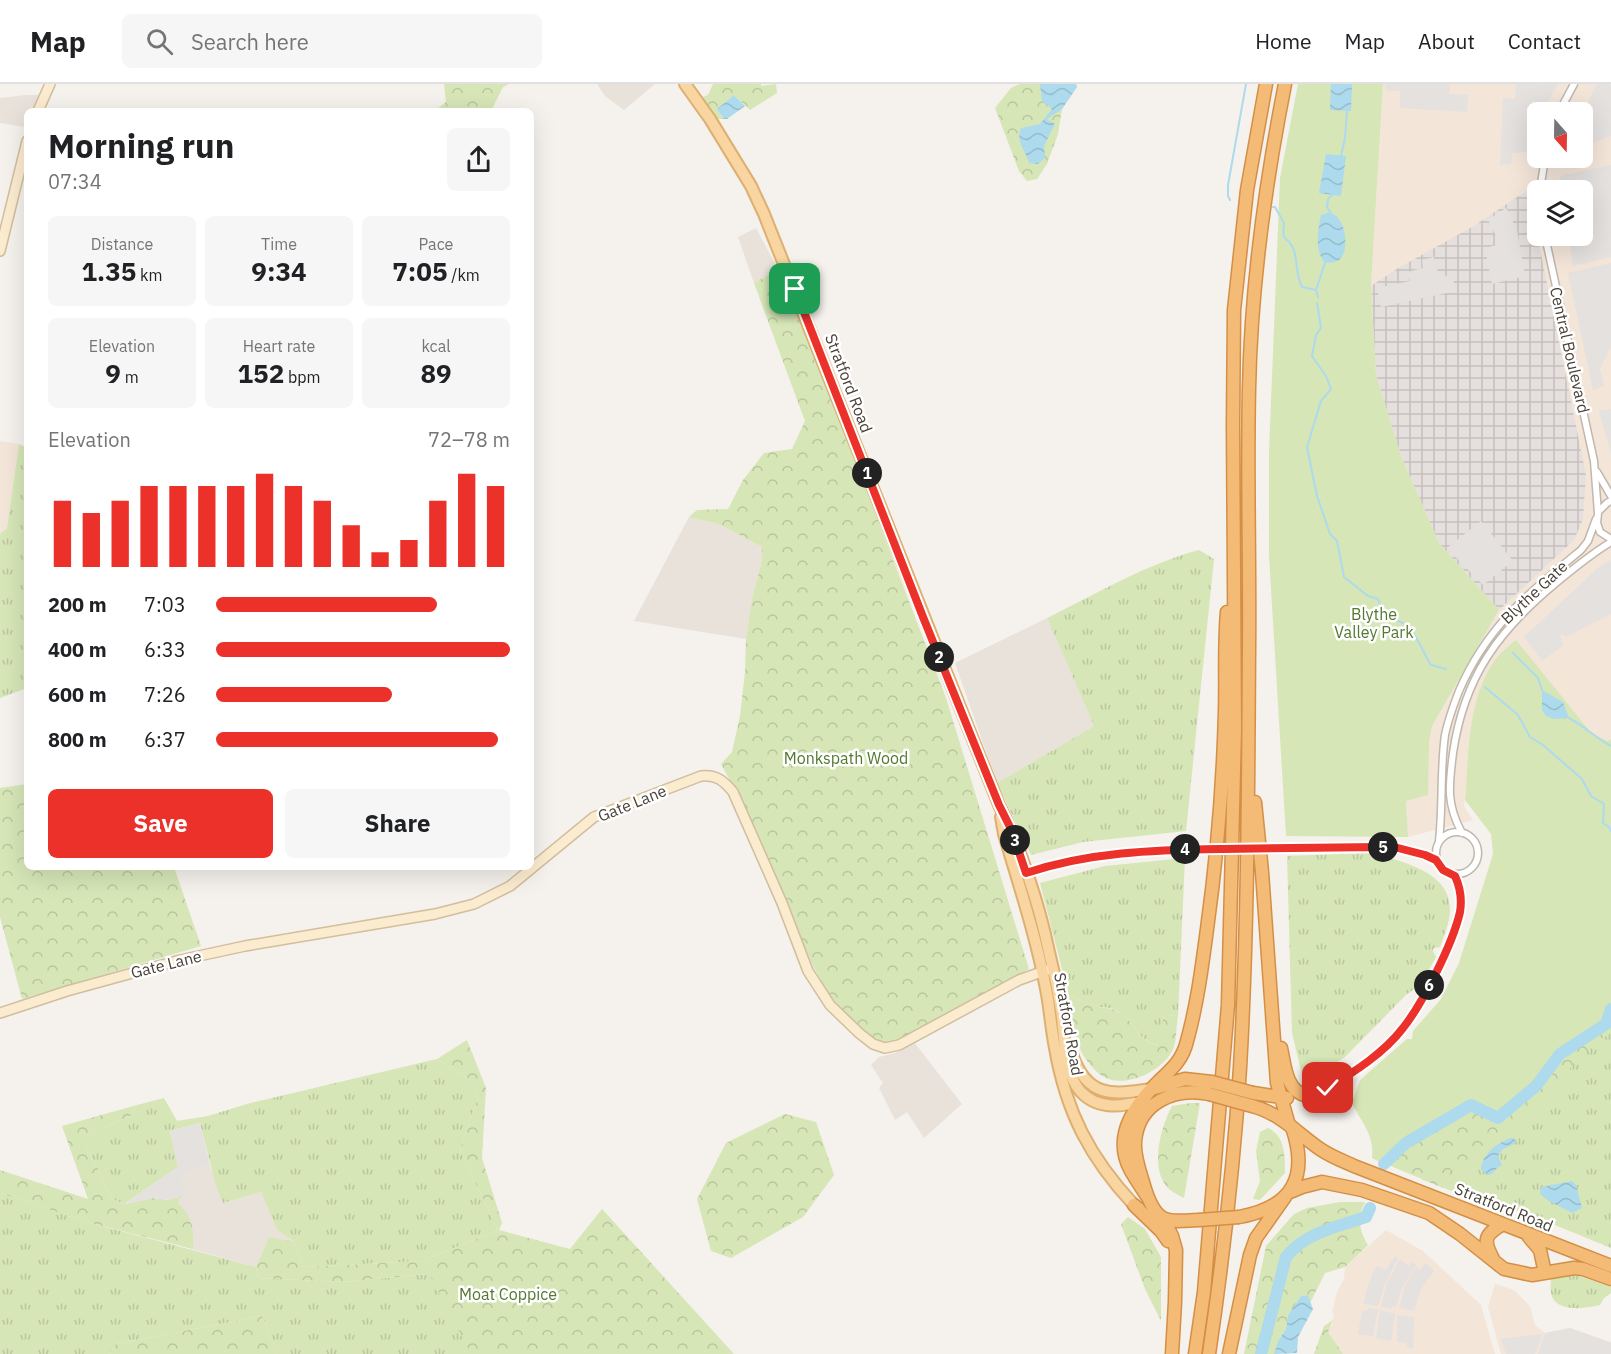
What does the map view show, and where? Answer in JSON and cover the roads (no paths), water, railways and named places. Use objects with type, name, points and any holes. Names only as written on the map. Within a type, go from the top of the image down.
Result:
[{"type":"highway","points":[[1195,1354],[1204,1292],[1228,1005],[1235,730],[1234,310],[1247,190],[1266,84]]},
{"type":"highway","points":[[1209,1354],[1228,1210],[1240,1069],[1245,949],[1251,346],[1260,234],[1270,159],[1285,84]]},
{"type":"highway","points":[[1172,1354],[1176,1259],[1174,1242],[1161,1217],[1129,1168],[1124,1147],[1126,1130],[1138,1102],[1172,1070],[1185,1049],[1203,960],[1218,838],[1225,714],[1226,617],[1233,522]]},
{"type":"highway","points":[[1229,1354],[1250,1255],[1260,1230],[1288,1195],[1298,1174],[1300,1159],[1298,1144],[1277,1083],[1255,804],[1248,783]]},
{"type":"highway","points":[[1273,1017],[1292,1087],[1299,1094],[1307,1096]]},
{"type":"highway","points":[[1151,1089],[1185,1079],[1252,1100],[1290,1124]]},
{"type":"highway","points":[[1147,1196],[1136,1155],[1136,1137],[1147,1113],[1166,1097],[1211,1088]]},
{"type":"highway","points":[[1252,1100],[1307,1096]]},
{"type":"highway","name":"Stratford Road","points":[[1290,1124],[1320,1149],[1338,1159],[1611,1266]]},
{"type":"highway","points":[[1161,1217],[1199,1220],[1239,1217],[1266,1209],[1313,1183],[1329,1182],[1400,1202],[1429,1213],[1504,1269],[1525,1275],[1574,1268],[1611,1279]]},
{"type":"highway","points":[[1134,1205],[1166,1239],[1176,1259]]},
{"type":"highway","points":[[1495,1263],[1486,1246],[1486,1239],[1491,1231],[1503,1224]]},
{"type":"highway","points":[[1526,1234],[1540,1250],[1545,1273]]},
{"type":"main road","name":"Stratford Road","points":[[685,84],[710,119],[751,186],[764,214],[999,805],[1012,831],[1021,874],[1049,949],[1048,970],[1055,1049],[1072,1115],[1101,1167],[1134,1205],[1161,1217]]},
{"type":"main road","name":"Stratford Road","points":[[1048,970],[1061,1010],[1070,1071],[1079,1090],[1094,1102],[1116,1106],[1166,1097]]},
{"type":"main road","points":[[1061,1010],[1077,1067],[1087,1082],[1110,1093],[1151,1089]]},
{"type":"street","points":[[39,108],[50,84]]},
{"type":"street","points":[[1564,102],[1574,84]]},
{"type":"street","points":[[0,251],[24,153]]},
{"type":"street","name":"Central Boulevard","points":[[1547,246],[1594,466]]},
{"type":"street","points":[[1594,466],[1611,496]]},
{"type":"street","points":[[1594,466],[1600,532],[1611,541]]},
{"type":"street","points":[[1597,516],[1601,508],[1611,501]]},
{"type":"street","name":"Blythe Gate","points":[[1439,841],[1441,770],[1446,732],[1456,699],[1469,669],[1486,640],[1504,618],[1524,597],[1581,550],[1588,541],[1597,516]]},
{"type":"street","name":"Blythe Gate","points":[[1462,832],[1452,815],[1450,776],[1456,735],[1477,673],[1494,646],[1527,607],[1584,558],[1611,541]]},
{"type":"street","name":"Gate Lane","points":[[534,866],[594,817],[701,776],[710,775],[725,783],[733,792],[782,903],[808,971],[830,1005],[873,1044],[885,1048],[899,1045],[1019,980],[1048,970]]},
{"type":"street","points":[[1436,860],[1436,847],[1439,841],[1449,833],[1462,832],[1468,835],[1476,845],[1478,858],[1472,869],[1466,873],[1453,875]]},
{"type":"street","points":[[1021,874],[1063,861],[1120,852],[1188,849],[1389,847],[1416,852],[1436,860],[1443,870],[1453,875],[1459,884],[1461,898],[1460,912],[1450,942],[1428,988],[1403,1029],[1377,1054],[1328,1088],[1307,1096]]},
{"type":"street","name":"Gate Lane","points":[[0,1013],[67,991],[180,960],[245,946],[435,914],[474,904],[510,886],[529,870]]},
{"type":"water","points":[[1040,84],[1076,84],[1077,87],[1062,109],[1047,119],[1055,124],[1044,146],[1045,158],[1038,164],[1029,163],[1019,133],[1021,128],[1040,124],[1052,109],[1042,101]]},
{"type":"water","points":[[1331,84],[1352,84],[1351,111],[1330,110]]},
{"type":"water","points":[[734,95],[745,106],[724,119],[717,109]]},
{"type":"water","points":[[1326,154],[1346,156],[1341,196],[1319,193]]},
{"type":"water","points":[[1330,212],[1341,222],[1345,245],[1339,260],[1325,263],[1319,252],[1318,233],[1321,215]]},
{"type":"water","points":[[1542,690],[1563,702],[1569,718],[1554,719],[1546,716],[1542,710]]},
{"type":"water","points":[[1510,1138],[1514,1138],[1516,1143],[1503,1149],[1498,1156],[1502,1165],[1488,1175],[1481,1170],[1487,1154]]},
{"type":"water","points":[[1572,1181],[1576,1185],[1582,1208],[1572,1213],[1540,1194],[1541,1187]]},
{"type":"water","points":[[1308,1295],[1313,1309],[1298,1337],[1297,1353],[1274,1354],[1278,1341],[1286,1329],[1288,1315],[1301,1296]]},
{"type":"waterway","points":[[1230,200],[1228,185],[1246,84]]},
{"type":"waterway","points":[[1341,156],[1347,111]]},
{"type":"waterway","points":[[1330,212],[1327,207],[1328,199],[1332,195]]},
{"type":"waterway","points":[[1273,207],[1284,223],[1284,236],[1295,252],[1298,277],[1302,287],[1316,290],[1318,297]]},
{"type":"waterway","points":[[1316,290],[1325,263]]},
{"type":"waterway","points":[[1317,303],[1321,328],[1316,335],[1312,356],[1326,376],[1331,389],[1321,401],[1307,447],[1317,496],[1330,534],[1337,541],[1344,577],[1368,596],[1378,599],[1382,609],[1393,614],[1398,621],[1409,628],[1431,665],[1446,669]]},
{"type":"waterway","points":[[1513,653],[1538,678],[1542,690]]},
{"type":"waterway","points":[[1485,687],[1518,715],[1530,737],[1543,745],[1582,779],[1591,796],[1604,804],[1603,823],[1611,831]]},
{"type":"waterway","points":[[1569,718],[1611,746]]},
{"type":"waterway","points":[[1384,1164],[1406,1143],[1471,1105],[1498,1118],[1536,1086],[1560,1054],[1606,1024],[1611,1009]]},
{"type":"waterway","points":[[1261,1354],[1286,1257],[1312,1236],[1366,1217],[1370,1208]]},
{"type":"park label","name":"Blythe Valley Park","points":[[1374,623]]},
{"type":"park label","name":"Monkspath Wood","points":[[846,758]]},
{"type":"park label","name":"Moat Coppice","points":[[508,1294]]}]
